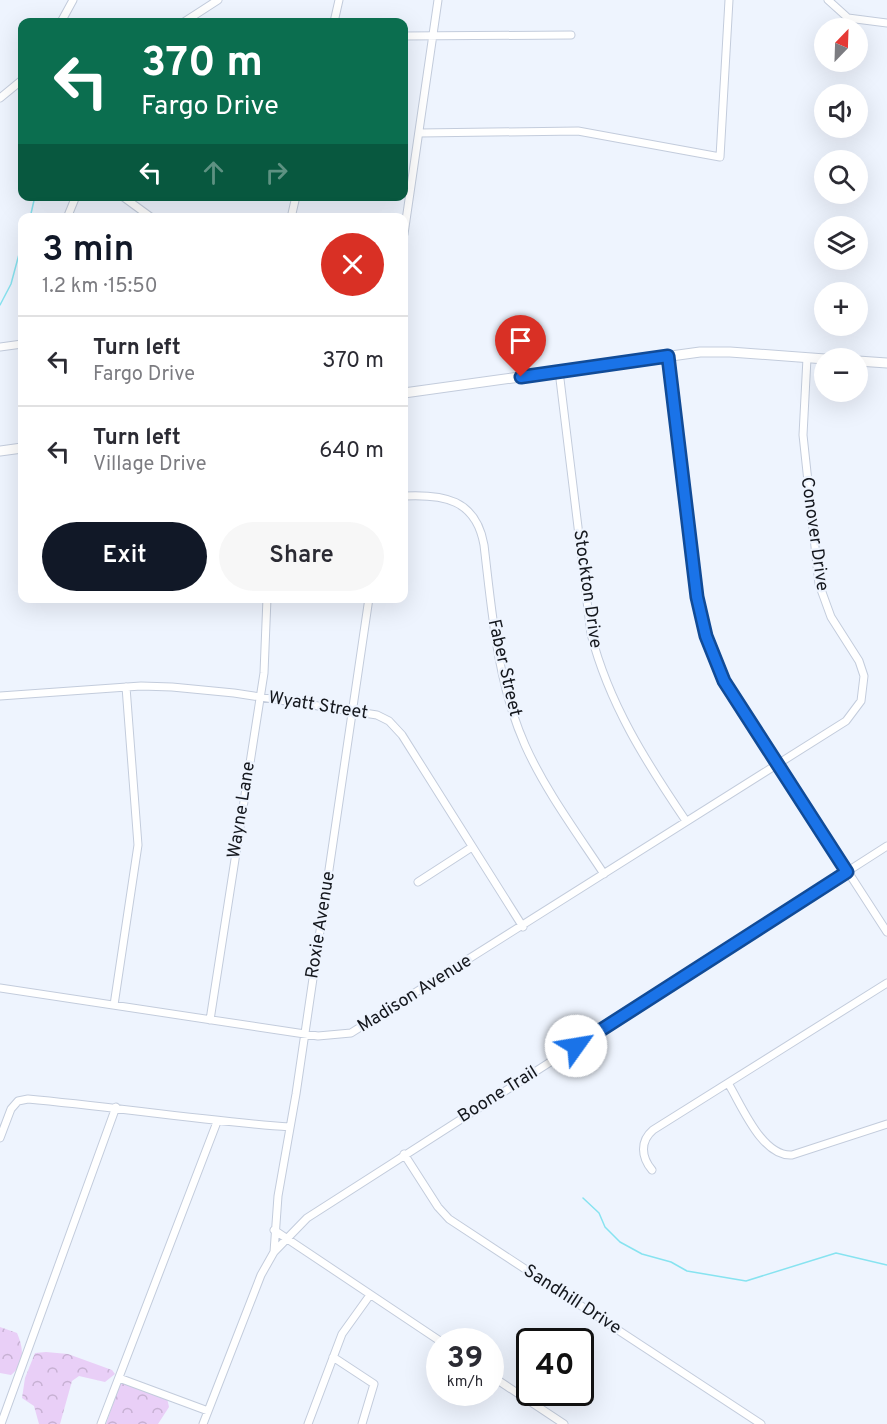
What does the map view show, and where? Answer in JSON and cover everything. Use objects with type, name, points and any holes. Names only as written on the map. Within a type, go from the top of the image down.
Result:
[{"type":"main road","points":[[408,392],[713,351],[814,358]]},
{"type":"main road","points":[[868,362],[887,363]]},
{"type":"main road","points":[[0,451],[18,449]]},
{"type":"street","points":[[63,18],[73,0]]},
{"type":"street","points":[[190,18],[218,0]]},
{"type":"street","points":[[335,18],[339,0]]},
{"type":"street","points":[[407,213],[438,0]]},
{"type":"street","points":[[420,133],[578,131],[720,157],[729,0]]},
{"type":"street","points":[[828,0],[848,18],[887,23]]},
{"type":"street","points":[[408,36],[571,35]]},
{"type":"street","points":[[0,98],[18,83]]},
{"type":"street","points":[[131,201],[147,213]]},
{"type":"street","points":[[0,347],[18,345]]},
{"type":"street","points":[[668,356],[697,597],[706,636],[724,681],[887,932]]},
{"type":"street","name":"Conover Drive","points":[[778,764],[853,714],[861,701],[865,684],[859,661],[831,617],[819,584],[803,435],[807,358]]},
{"type":"street","name":"Stockton Drive","points":[[559,371],[591,634],[597,656],[625,725],[686,821]]},
{"type":"street","name":"Faber Street","points":[[408,496],[431,495],[447,498],[468,512],[479,527],[484,545],[499,660],[518,728],[534,762],[604,874]]},
{"type":"street","name":"Wayne Lane","points":[[210,1020],[266,654],[267,603]]},
{"type":"street","name":"Roxie Avenue","points":[[274,1252],[274,1230],[354,711],[368,603]]},
{"type":"street","points":[[114,1005],[138,845],[126,687]]},
{"type":"street","name":"Wyatt Street","points":[[0,696],[126,687],[183,688],[259,696],[377,715],[393,725],[523,927]]},
{"type":"street","name":"Madison Avenue","points":[[0,988],[304,1034],[339,1036],[363,1028],[778,764]]},
{"type":"street","name":"Boone Trail","points":[[203,1424],[259,1278],[274,1252],[285,1239],[322,1207],[887,846]]},
{"type":"street","points":[[418,882],[472,847]]},
{"type":"street","points":[[651,1170],[646,1162],[643,1149],[649,1133],[887,983]]},
{"type":"street","points":[[728,1083],[766,1145],[780,1155],[792,1155],[887,1124]]},
{"type":"street","points":[[0,1138],[11,1109],[18,1101],[116,1107],[217,1122],[290,1127]]},
{"type":"street","points":[[1,1424],[116,1107]]},
{"type":"street","points":[[101,1424],[217,1122]]},
{"type":"street","name":"Sandhill Drive","points":[[404,1154],[448,1219],[761,1424]]},
{"type":"street","points":[[274,1230],[426,1332]]},
{"type":"street","points":[[308,1424],[342,1334],[370,1295]]},
{"type":"street","points":[[333,1358],[374,1384],[362,1424]]},
{"type":"street","points":[[119,1378],[208,1411]]},
{"type":"street","points":[[504,1384],[564,1424]]},
{"type":"green space","points":[[0,1327],[17,1333],[21,1345],[21,1361],[11,1375],[0,1373]]},
{"type":"green space","points":[[35,1353],[68,1354],[112,1370],[115,1374],[105,1382],[79,1376],[72,1381],[60,1424],[39,1424],[34,1406],[22,1398],[25,1378]]},
{"type":"green space","points":[[125,1382],[167,1398],[169,1407],[158,1424],[106,1424],[120,1384]]},
{"type":"waterway","points":[[31,213],[34,201]]},
{"type":"waterway","points":[[0,305],[11,284],[18,258]]},
{"type":"waterway","points":[[583,1198],[599,1213],[605,1227],[620,1242],[642,1254],[671,1262],[687,1271],[746,1281],[836,1253],[887,1265]]},
{"type":"route","points":[[521,377],[668,356],[697,597],[701,620],[712,654],[724,681],[847,872],[576,1046]]}]
